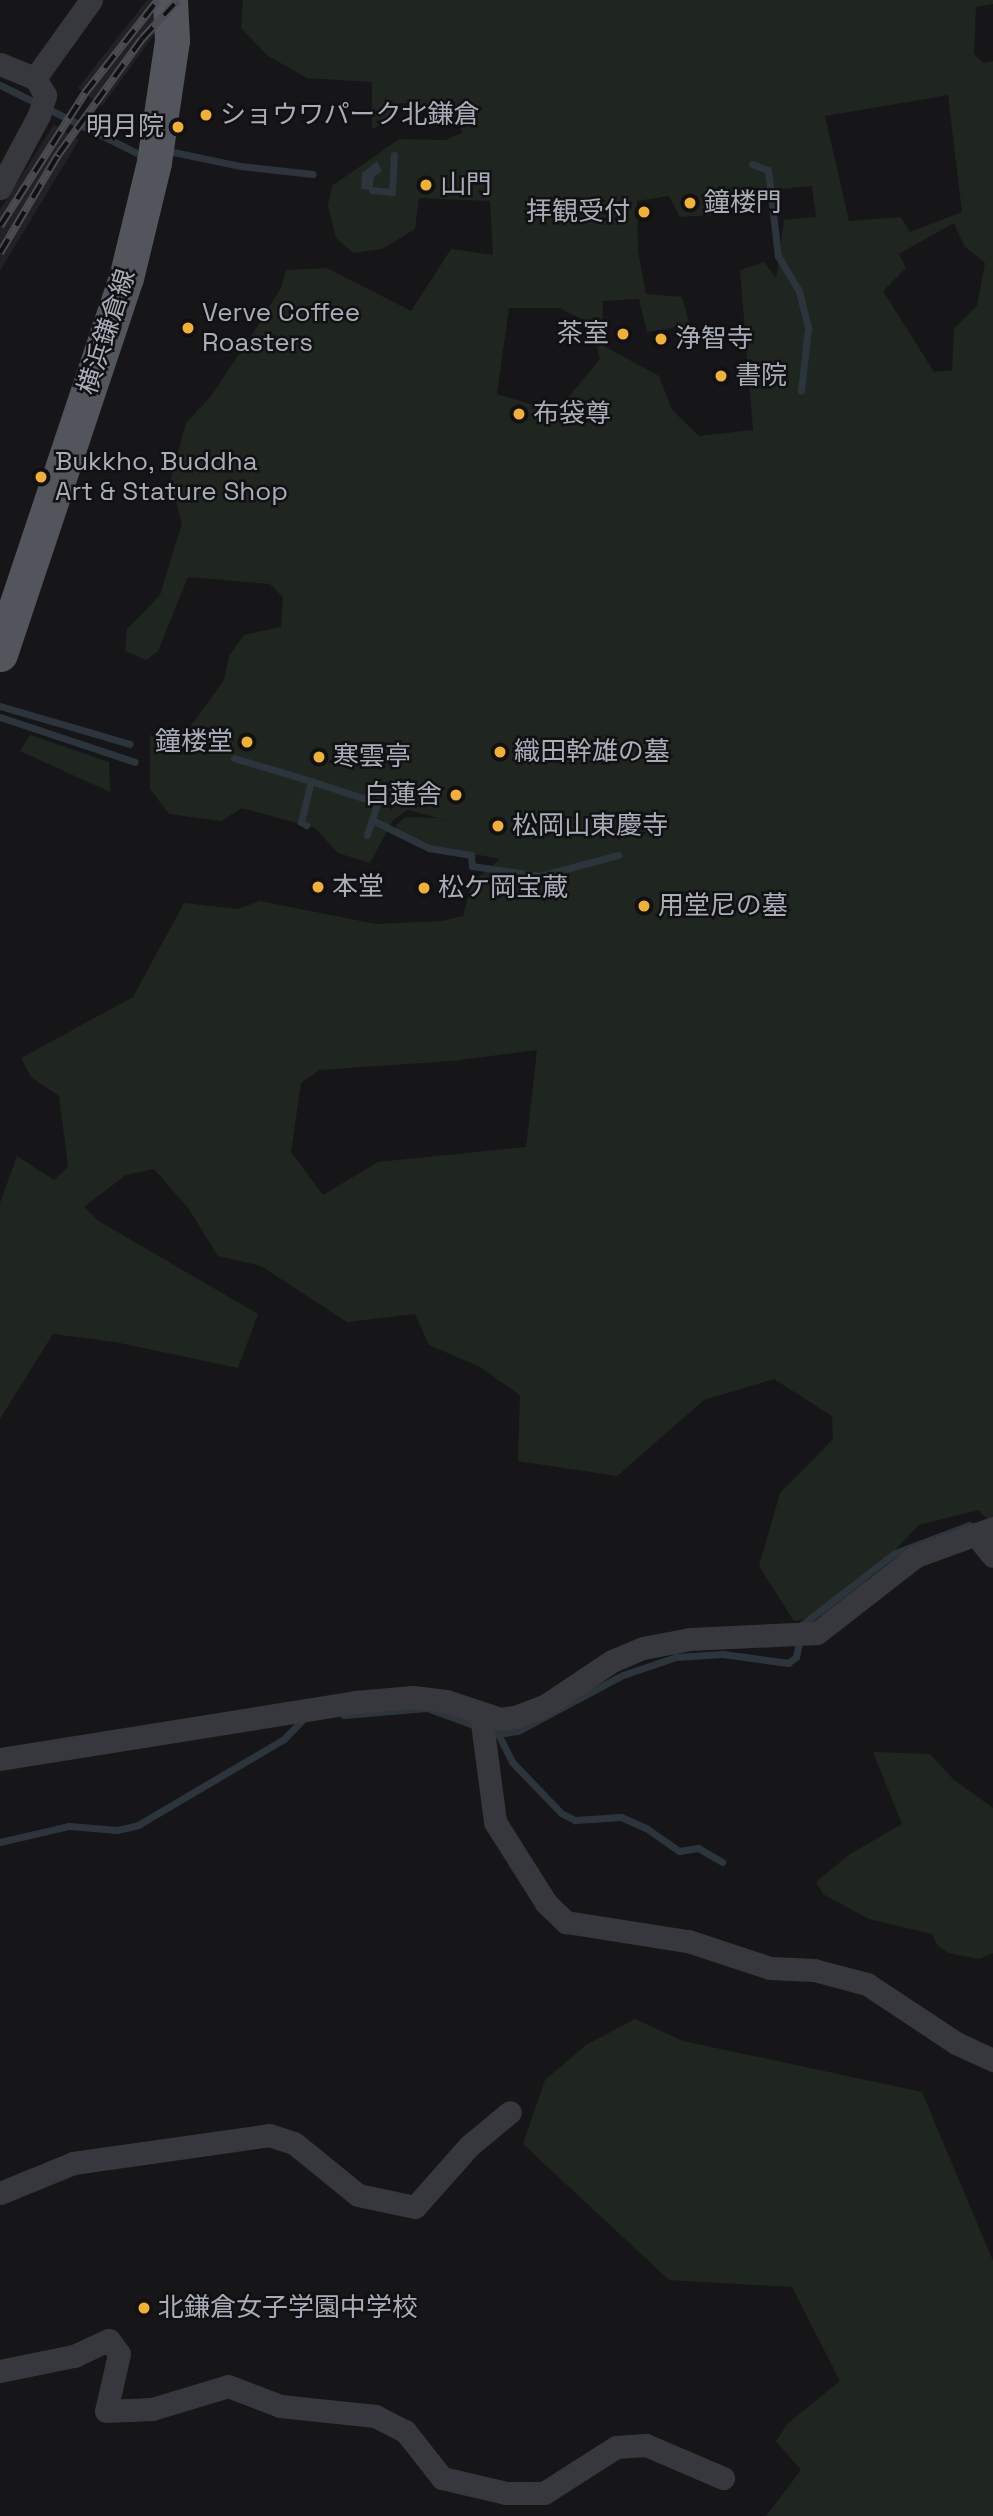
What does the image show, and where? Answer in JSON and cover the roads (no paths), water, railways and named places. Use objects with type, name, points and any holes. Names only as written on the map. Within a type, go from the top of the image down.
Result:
[{"type":"main road","name":"横浜鎌倉線","points":[[0,654],[126,278],[154,162],[172,40],[170,0]]},
{"type":"street","points":[[0,188],[40,96],[91,0]]},
{"type":"street","points":[[0,64],[40,96]]},
{"type":"street","points":[[0,1759],[355,1702],[413,1697],[446,1701],[481,1715],[500,1719],[535,1710],[618,1658],[661,1643],[817,1633],[916,1556],[984,1531],[993,1556]]},
{"type":"street","points":[[481,1715],[495,1822],[546,1903],[566,1922],[688,1941],[770,1968],[814,1970],[867,1984],[956,2043],[993,2060]]},
{"type":"street","points":[[0,2193],[72,2163],[269,2136],[294,2143],[358,2195],[415,2207],[469,2146],[510,2112]]},
{"type":"street","points":[[0,2371],[74,2356],[109,2340],[119,2354],[106,2411],[152,2409],[228,2386],[280,2406],[375,2416],[405,2431],[442,2478],[506,2493],[544,2493],[615,2447],[646,2445],[723,2479]]},
{"type":"waterway","points":[[0,85],[141,155]]},
{"type":"waterway","points":[[173,152],[240,166],[313,174]]},
{"type":"waterway","points":[[372,190],[392,192],[394,155]]},
{"type":"waterway","points":[[752,164],[768,170],[778,256],[799,291],[808,327],[801,391]]},
{"type":"waterway","points":[[0,706],[130,744]]},
{"type":"waterway","points":[[0,717],[135,762]]},
{"type":"waterway","points":[[234,758],[311,781],[301,822],[306,825]]},
{"type":"waterway","points":[[311,781],[378,803]]},
{"type":"waterway","points":[[367,835],[379,798],[393,783]]},
{"type":"waterway","points":[[372,820],[429,848],[471,855],[472,866],[540,876],[618,855]]},
{"type":"waterway","points":[[344,1715],[427,1708],[498,1734],[518,1731],[623,1675],[676,1657],[723,1654],[788,1663],[796,1657],[803,1624],[895,1553],[969,1525]]},
{"type":"waterway","points":[[0,1842],[69,1826],[117,1830],[138,1825],[284,1739],[304,1718]]},
{"type":"waterway","points":[[498,1734],[512,1762],[561,1813],[575,1820],[621,1817],[646,1828],[679,1851],[698,1848],[722,1862]]},
{"type":"railway","points":[[0,226],[85,93],[158,0]]},
{"type":"railway","points":[[0,253],[58,155],[142,39],[178,0]]},
{"type":"place","name":"ショウワパーク北鎌倉","points":[[206,115]]},
{"type":"place","name":"明月院","points":[[178,127]]},
{"type":"place","name":"山門","points":[[426,185]]},
{"type":"place","name":"鐘楼門","points":[[690,203]]},
{"type":"place","name":"拝観受付","points":[[644,212]]},
{"type":"place","name":"Verve Coffee Roasters","points":[[188,328]]},
{"type":"place","name":"茶室","points":[[623,334]]},
{"type":"place","name":"浄智寺","points":[[661,339]]},
{"type":"place","name":"書院","points":[[721,376]]},
{"type":"place","name":"布袋尊","points":[[519,414]]},
{"type":"place","name":"Bukkho, Buddha Art & Stature Shop","points":[[41,477]]},
{"type":"place","name":"鐘楼堂","points":[[247,742]]},
{"type":"place","name":"織田幹雄の墓","points":[[500,752]]},
{"type":"place","name":"寒雲亭","points":[[319,757]]},
{"type":"place","name":"白蓮舎","points":[[456,795]]},
{"type":"place","name":"松岡山東慶寺","points":[[498,826]]},
{"type":"place","name":"本堂","points":[[318,887]]},
{"type":"place","name":"松ケ岡宝蔵","points":[[424,888]]},
{"type":"place","name":"用堂尼の墓","points":[[644,906]]},
{"type":"place","name":"北鎌倉女子学園中学校","points":[[144,2308]]}]
